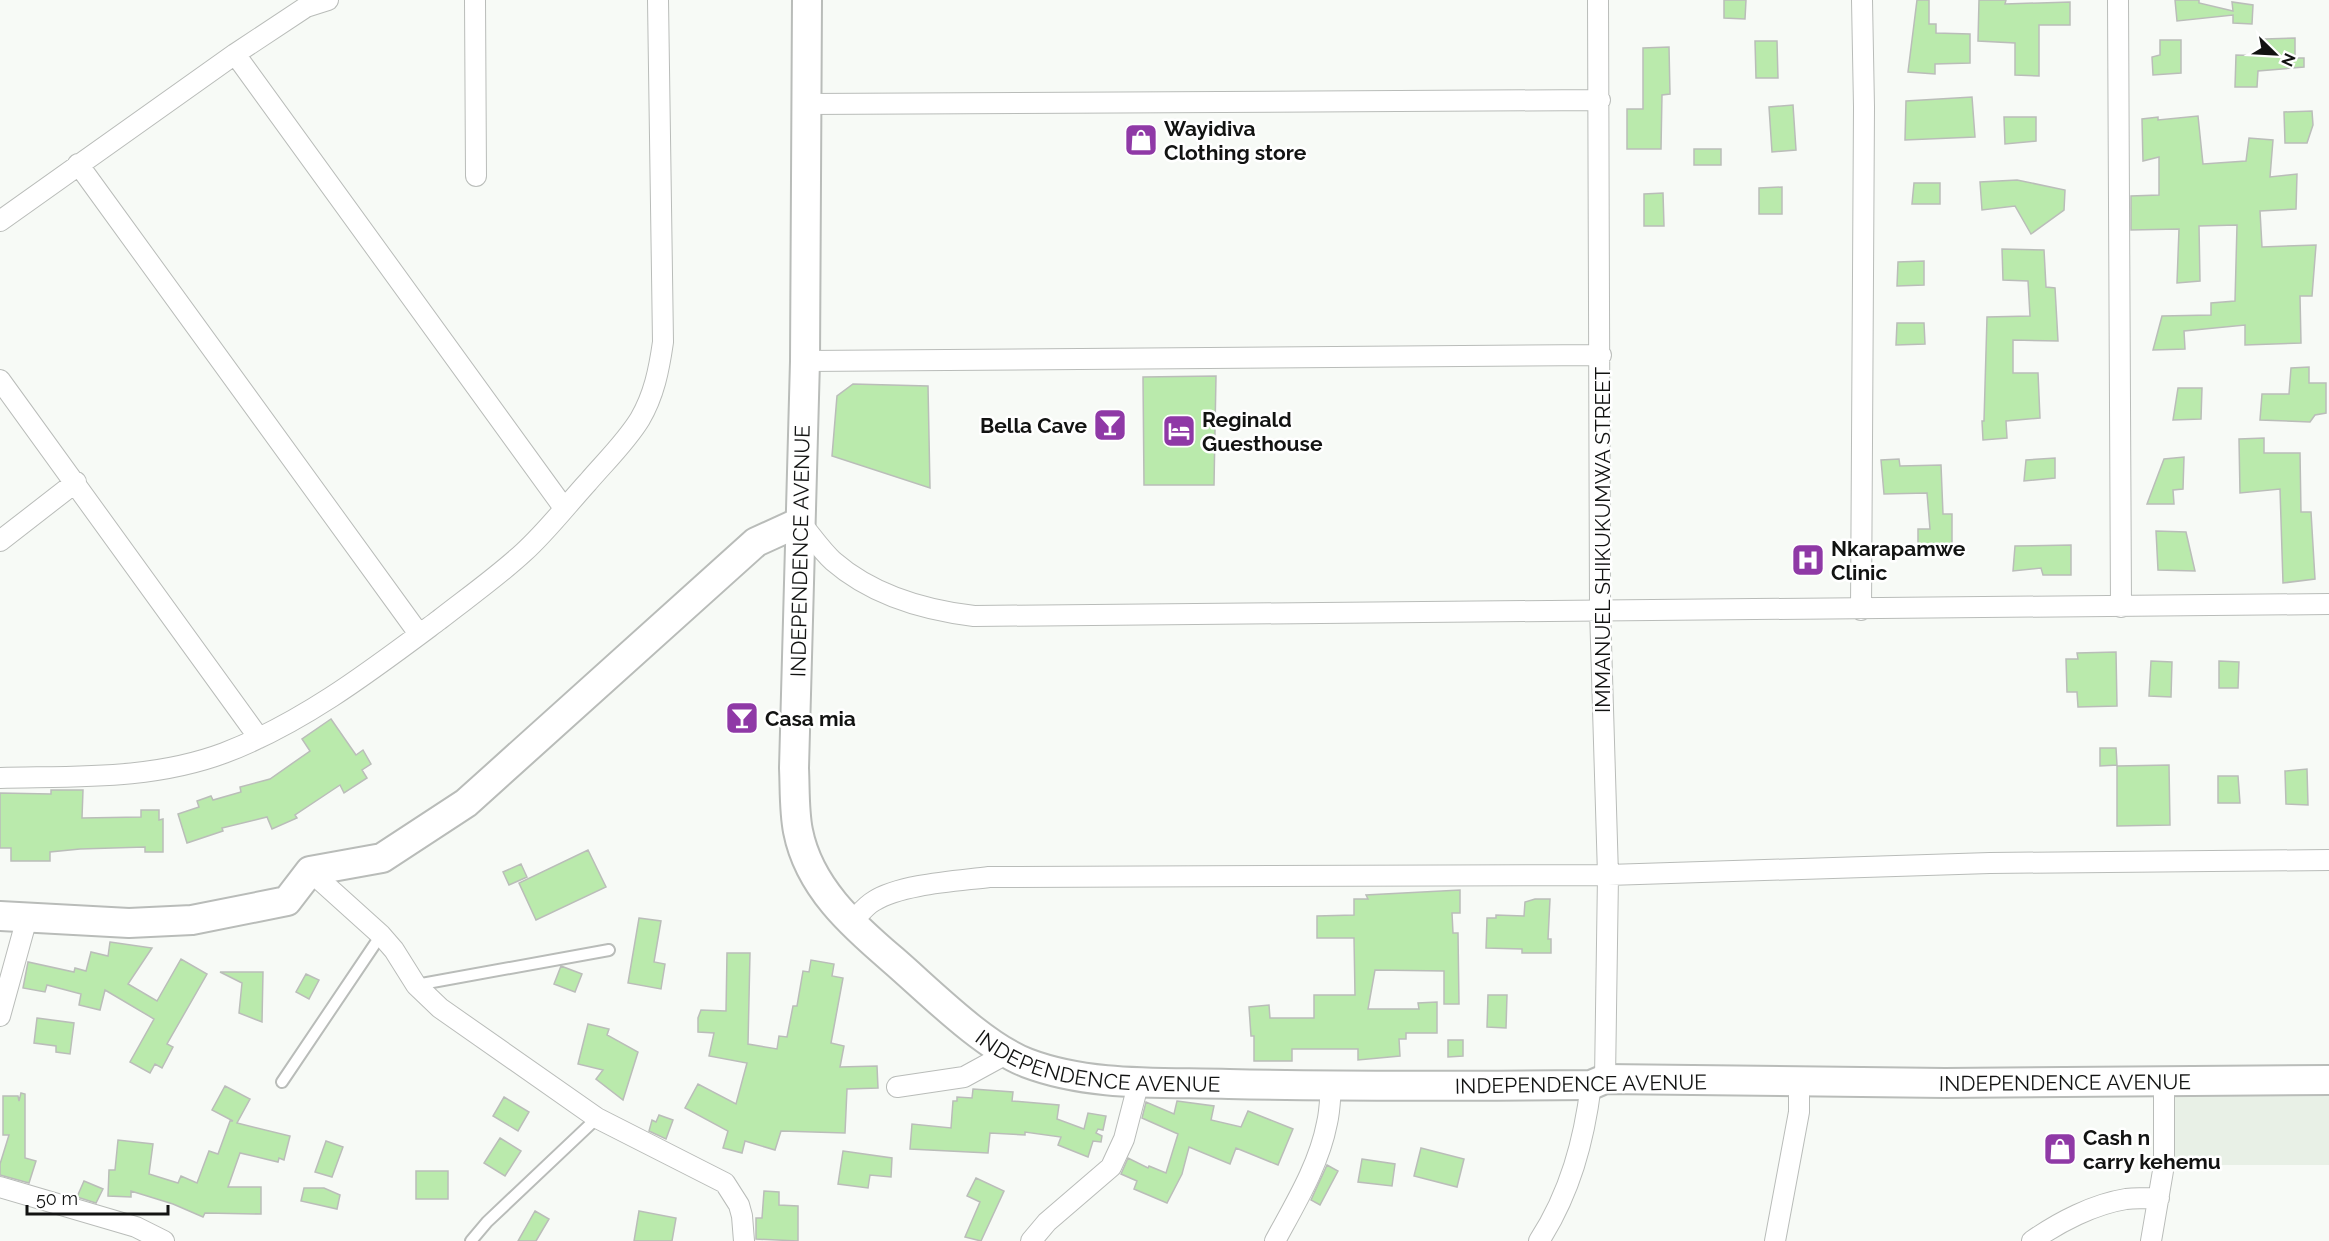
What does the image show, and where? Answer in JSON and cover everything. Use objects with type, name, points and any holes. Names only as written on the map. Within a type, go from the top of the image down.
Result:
[{"type":"street","points":[[0,221],[235,54],[306,7],[328,0]]},
{"type":"street","points":[[475,0],[476,176]]},
{"type":"street","points":[[0,778],[145,773],[222,753],[259,738],[339,692],[525,552],[639,421],[652,396],[663,342],[658,0]]},
{"type":"street","name":"INDEPENDENCE AVENUE","points":[[807,0],[805,361],[795,808],[798,831],[812,872],[851,923],[972,1028],[1008,1053],[1025,1062],[1054,1072],[1088,1078],[1139,1081],[1331,1086],[1598,1082],[2329,1080]]},
{"type":"street","name":"IMMANUEL SHIKUKUMWA STREET","points":[[1539,1241],[1557,1210],[1579,1154],[1598,1082],[1608,875],[1600,609],[1601,355],[1598,0]]},
{"type":"street","points":[[1861,610],[1864,119],[1862,0]]},
{"type":"street","points":[[2118,0],[2121,607]]},
{"type":"street","points":[[235,54],[564,508]]},
{"type":"street","points":[[806,104],[1600,100]]},
{"type":"street","points":[[78,164],[419,634]]},
{"type":"street","points":[[805,361],[1601,355]]},
{"type":"street","points":[[0,380],[259,738]]},
{"type":"street","points":[[0,541],[76,482]]},
{"type":"street","points":[[0,1016],[14,917],[129,923],[192,920],[287,901],[310,871],[382,858],[466,803],[756,542],[800,522],[833,561],[877,589],[924,608],[974,616],[1600,609],[1861,610],[2329,604]]},
{"type":"street","points":[[851,923],[867,906],[883,896],[915,888],[989,877],[1608,875],[1990,863],[2329,860]]},
{"type":"street","points":[[310,871],[381,935],[394,950],[416,985],[440,1008],[597,1118],[725,1183],[739,1205],[744,1241]]},
{"type":"street","points":[[897,1087],[964,1077],[1008,1053]]},
{"type":"street","points":[[1031,1241],[1047,1222],[1110,1167],[1124,1139],[1139,1081]]},
{"type":"street","points":[[2151,1241],[2164,1165],[2164,1082]]},
{"type":"street","points":[[1775,1241],[1799,1112],[1799,1083]]},
{"type":"street","points":[[1275,1241],[1300,1194],[1322,1143],[1328,1123],[1331,1086]]},
{"type":"street","points":[[0,1188],[136,1227],[164,1241]]},
{"type":"street","points":[[2032,1241],[2056,1226],[2096,1208],[2124,1200],[2159,1198]]},
{"type":"lane","points":[[282,1082],[381,935]]},
{"type":"lane","points":[[416,985],[609,950]]},
{"type":"lane","points":[[471,1241],[487,1222],[597,1118]]},
{"type":"shaded area","points":[[2329,1080],[2329,1165],[2164,1165],[2164,1082]]},
{"type":"building","points":[[1724,0],[1746,0],[1745,19],[1724,18]]},
{"type":"building","points":[[1917,0],[1929,0],[1929,24],[1936,24],[1936,33],[1970,34],[1970,63],[1935,64],[1935,74],[1908,72]]},
{"type":"building","points":[[1979,0],[2006,0],[2005,4],[2070,2],[2070,25],[2039,25],[2039,76],[2015,75],[2015,43],[1978,41]]},
{"type":"building","points":[[2175,0],[2199,0],[2199,3],[2233,11],[2232,2],[2253,5],[2252,24],[2233,23],[2233,15],[2177,21]]},
{"type":"building","points":[[2295,38],[2295,58],[2304,58],[2304,67],[2258,71],[2257,87],[2235,87],[2236,55],[2266,56],[2265,39]]},
{"type":"building","points":[[2160,40],[2181,40],[2181,73],[2153,75],[2152,57],[2160,55]]},
{"type":"building","points":[[1755,41],[1777,41],[1778,78],[1756,78]]},
{"type":"building","points":[[1669,47],[1670,94],[1662,95],[1661,149],[1627,149],[1627,109],[1643,109],[1643,48]]},
{"type":"building","points":[[1972,97],[1975,137],[1905,140],[1906,101]]},
{"type":"building","points":[[1793,105],[1796,150],[1772,152],[1769,107]]},
{"type":"building","points":[[2312,111],[2313,125],[2307,143],[2285,143],[2284,112]]},
{"type":"building","points":[[2198,116],[2203,164],[2246,161],[2249,138],[2273,140],[2270,177],[2297,174],[2296,209],[2260,211],[2262,247],[2316,245],[2312,296],[2300,296],[2301,343],[2245,345],[2245,325],[2184,331],[2185,349],[2153,350],[2162,316],[2211,315],[2211,303],[2235,301],[2237,225],[2199,226],[2200,281],[2177,283],[2179,229],[2131,230],[2131,196],[2159,195],[2159,157],[2143,161],[2142,119],[2158,117],[2158,120]]},
{"type":"building","points":[[2004,117],[2036,117],[2036,141],[2005,144]]},
{"type":"building","points":[[1694,149],[1721,149],[1721,165],[1694,165]]},
{"type":"building","points":[[2017,180],[2065,190],[2064,210],[2031,234],[2015,206],[1982,210],[1980,182]]},
{"type":"building","points":[[1914,183],[1940,183],[1940,204],[1912,204]]},
{"type":"building","points":[[1782,187],[1782,214],[1759,214],[1759,188]]},
{"type":"building","points":[[1663,193],[1664,226],[1644,226],[1644,194]]},
{"type":"building","points":[[2002,249],[2044,250],[2046,287],[2055,288],[2058,341],[2013,340],[2013,373],[2038,373],[2040,418],[2006,421],[2007,438],[1983,440],[1987,317],[2030,316],[2028,281],[2003,280]]},
{"type":"building","points":[[1924,261],[1924,285],[1897,286],[1898,262]]},
{"type":"building","points":[[1897,323],[1924,323],[1925,344],[1896,345]]},
{"type":"building","points":[[2309,367],[2309,383],[2326,383],[2326,413],[2315,415],[2310,422],[2260,420],[2262,394],[2289,394],[2291,368]]},
{"type":"building","name":"Reginald Guesthouse","points":[[1216,376],[1214,485],[1144,485],[1143,377]]},
{"type":"building","points":[[853,384],[928,386],[930,488],[832,456],[837,396]]},
{"type":"building","points":[[2178,388],[2202,388],[2201,419],[2173,420]]},
{"type":"building","points":[[2264,438],[2264,453],[2300,453],[2301,512],[2311,512],[2315,579],[2283,583],[2280,489],[2240,493],[2239,439]]},
{"type":"building","points":[[2184,457],[2183,489],[2173,490],[2174,504],[2147,504],[2164,459]]},
{"type":"building","points":[[2055,458],[2055,478],[2024,481],[2026,460]]},
{"type":"building","points":[[1899,459],[1900,466],[1941,465],[1943,514],[1952,514],[1952,547],[1918,553],[1918,529],[1930,529],[1927,493],[1884,494],[1881,460]]},
{"type":"building","points":[[2156,531],[2186,532],[2195,571],[2158,570]]},
{"type":"building","points":[[2071,545],[2071,575],[2043,575],[2041,568],[2013,571],[2015,546]]},
{"type":"building","points":[[2116,652],[2117,706],[2078,707],[2077,692],[2067,692],[2066,659],[2078,659],[2077,653]]},
{"type":"building","points":[[2151,661],[2172,662],[2171,697],[2149,696]]},
{"type":"building","points":[[2219,661],[2239,662],[2238,688],[2219,688]]},
{"type":"building","points":[[331,719],[356,755],[363,750],[371,764],[362,770],[367,778],[344,793],[340,785],[295,815],[297,818],[272,829],[267,817],[222,828],[223,831],[187,843],[178,814],[199,807],[197,801],[211,796],[213,800],[241,792],[240,787],[270,779],[310,751],[302,739]]},
{"type":"building","points":[[2100,748],[2116,748],[2117,765],[2100,766]]},
{"type":"building","points":[[2169,765],[2170,825],[2117,826],[2117,766]]},
{"type":"building","points":[[2307,769],[2308,805],[2286,804],[2285,771]]},
{"type":"building","points":[[2218,776],[2238,776],[2240,803],[2218,803]]},
{"type":"building","points":[[51,790],[83,790],[82,818],[141,817],[141,810],[159,810],[159,820],[163,819],[163,852],[145,852],[145,847],[80,849],[50,852],[50,861],[11,861],[11,848],[0,848],[0,793],[51,794]]},
{"type":"building","points":[[588,850],[606,887],[536,920],[519,883]]},
{"type":"building","points":[[521,864],[527,877],[509,885],[503,872]]},
{"type":"building","points":[[1460,890],[1460,913],[1452,913],[1453,933],[1458,933],[1459,1004],[1444,1004],[1444,971],[1375,970],[1368,1009],[1419,1009],[1418,1003],[1437,1002],[1437,1033],[1406,1033],[1406,1039],[1399,1039],[1400,1056],[1358,1060],[1358,1049],[1292,1049],[1292,1061],[1254,1061],[1254,1036],[1251,1036],[1249,1007],[1269,1005],[1270,1018],[1314,1018],[1314,995],[1355,995],[1354,938],[1317,938],[1317,916],[1354,915],[1354,899],[1368,899],[1366,895]]},
{"type":"building","points":[[1550,899],[1548,939],[1551,939],[1551,953],[1522,953],[1522,949],[1486,948],[1487,918],[1496,918],[1496,915],[1524,916],[1525,902]]},
{"type":"building","points":[[639,918],[661,921],[654,962],[665,964],[661,989],[628,983]]},
{"type":"building","points":[[110,942],[152,948],[128,984],[157,1001],[181,959],[207,974],[167,1044],[173,1047],[162,1068],[155,1064],[150,1073],[130,1062],[154,1019],[105,990],[100,1010],[79,1005],[81,994],[47,985],[45,992],[23,988],[28,962],[74,972],[75,968],[86,971],[91,952],[108,956]]},
{"type":"building","points":[[727,953],[750,953],[748,1044],[777,1049],[779,1036],[787,1037],[793,1006],[797,1006],[803,971],[809,972],[811,960],[834,964],[832,976],[843,978],[831,1043],[844,1046],[840,1067],[877,1066],[878,1088],[847,1089],[845,1133],[781,1131],[775,1150],[745,1141],[742,1153],[723,1148],[728,1131],[685,1108],[698,1084],[736,1104],[747,1063],[709,1056],[714,1033],[698,1032],[698,1018],[701,1010],[726,1011]]},
{"type":"building","points":[[561,966],[582,974],[575,992],[554,984]]},
{"type":"building","points":[[220,972],[263,972],[262,1022],[239,1013],[242,983]]},
{"type":"building","points":[[306,974],[319,980],[309,999],[296,992]]},
{"type":"building","points":[[1488,995],[1507,995],[1506,1028],[1487,1027]]},
{"type":"building","points":[[37,1018],[74,1023],[70,1054],[56,1052],[56,1046],[34,1043]]},
{"type":"building","points":[[588,1024],[609,1029],[607,1035],[638,1052],[623,1100],[596,1079],[603,1070],[578,1064]]},
{"type":"building","points":[[1448,1040],[1463,1040],[1463,1056],[1448,1057]]},
{"type":"building","points":[[225,1086],[250,1099],[237,1123],[290,1136],[284,1160],[279,1158],[278,1162],[240,1153],[228,1187],[261,1187],[261,1214],[205,1213],[203,1217],[173,1204],[131,1191],[131,1197],[108,1196],[109,1170],[115,1170],[118,1140],[153,1144],[149,1174],[178,1183],[181,1176],[197,1183],[209,1151],[218,1154],[230,1121],[233,1121],[212,1110]]},
{"type":"building","points":[[973,1089],[1013,1092],[1012,1101],[1059,1105],[1057,1119],[1084,1129],[1088,1113],[1106,1116],[1103,1130],[1098,1129],[1096,1133],[1102,1136],[1101,1142],[1093,1141],[1088,1157],[1058,1145],[1061,1137],[1025,1132],[1025,1135],[990,1133],[988,1153],[910,1149],[912,1124],[951,1128],[953,1101],[957,1101],[957,1097],[972,1098]]},
{"type":"building","points":[[21,1093],[25,1094],[25,1158],[36,1161],[29,1183],[0,1175],[0,1164],[9,1135],[3,1135],[3,1096],[18,1096],[19,1101]]},
{"type":"building","points":[[504,1097],[529,1112],[518,1131],[493,1116]]},
{"type":"building","points":[[1177,1101],[1214,1106],[1211,1120],[1241,1127],[1248,1111],[1293,1129],[1278,1165],[1236,1148],[1230,1164],[1189,1147],[1182,1174],[1167,1203],[1134,1189],[1137,1181],[1121,1174],[1128,1158],[1148,1168],[1149,1166],[1166,1173],[1178,1134],[1142,1118],[1146,1102],[1174,1114]]},
{"type":"building","points":[[659,1115],[673,1120],[666,1139],[649,1131],[652,1120],[656,1122]]},
{"type":"building","points":[[500,1138],[521,1151],[505,1176],[484,1163]]},
{"type":"building","points":[[326,1141],[343,1147],[332,1177],[315,1172]]},
{"type":"building","points":[[1421,1148],[1464,1159],[1457,1187],[1414,1176]]},
{"type":"building","points":[[843,1151],[892,1158],[891,1177],[870,1175],[868,1188],[838,1184]]},
{"type":"building","points":[[1362,1159],[1395,1164],[1392,1186],[1358,1182]]},
{"type":"building","points":[[1327,1165],[1338,1171],[1320,1205],[1311,1200]]},
{"type":"building","points":[[416,1171],[448,1171],[448,1199],[416,1199]]},
{"type":"building","points":[[976,1178],[1004,1191],[981,1241],[965,1237],[980,1202],[967,1196]]},
{"type":"building","points":[[84,1181],[103,1189],[96,1203],[77,1197]]},
{"type":"building","points":[[304,1188],[324,1188],[340,1195],[337,1209],[301,1201]]},
{"type":"building","points":[[764,1191],[779,1192],[779,1205],[798,1206],[798,1241],[756,1239],[756,1218],[762,1218]]},
{"type":"building","points":[[535,1211],[549,1219],[536,1241],[518,1241]]},
{"type":"building","points":[[639,1211],[676,1218],[672,1241],[634,1241]]},
{"type":"place","name":"Wayidiva Clothing store","points":[[1141,140]]},
{"type":"place","name":"Bella Cave","points":[[1110,425]]},
{"type":"place","name":"Reginald Guesthouse","points":[[1179,431]]},
{"type":"place","name":"Nkarapamwe Clinic","points":[[1808,560]]},
{"type":"place","name":"Casa mia","points":[[742,718]]},
{"type":"place","name":"Cash n carry kehemu","points":[[2060,1149]]}]
